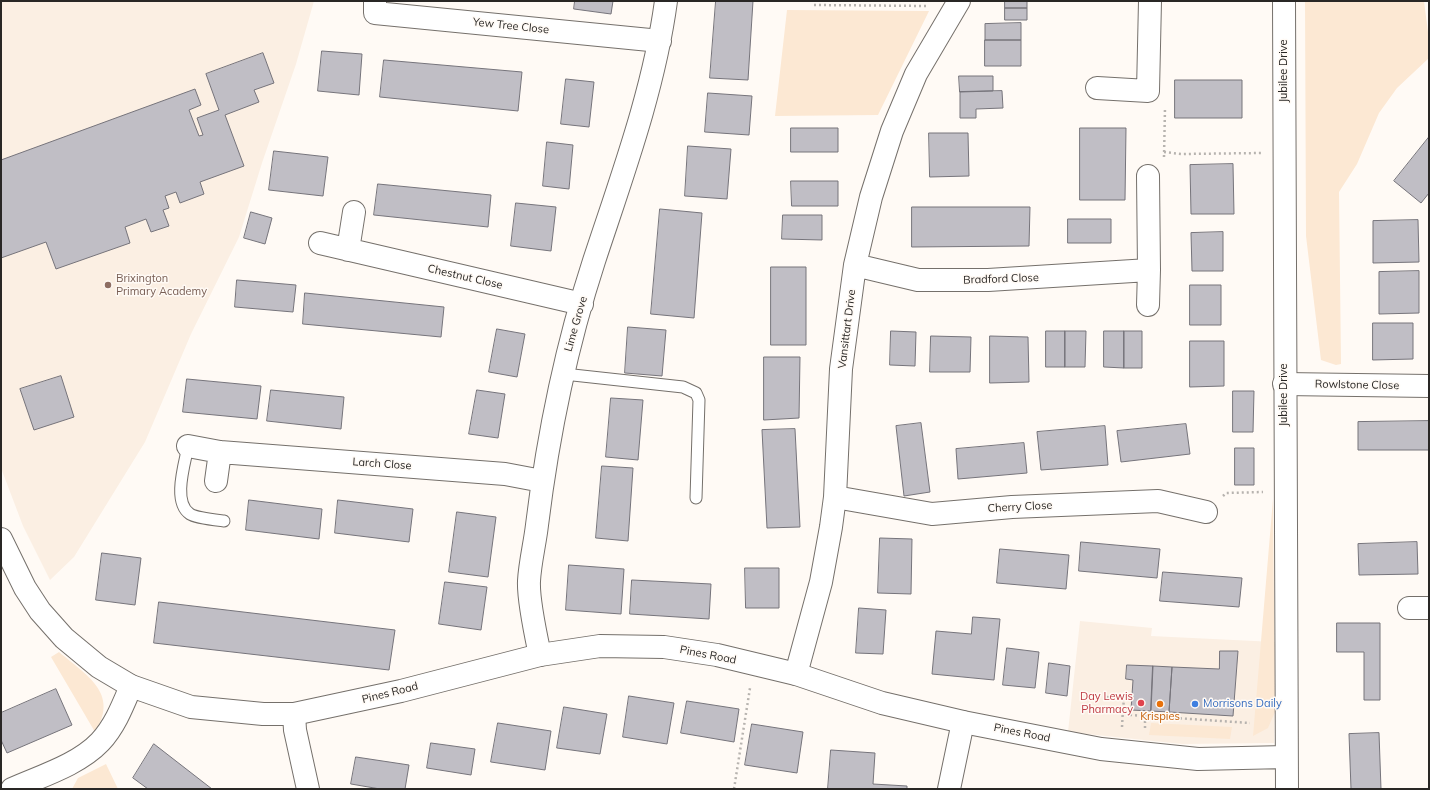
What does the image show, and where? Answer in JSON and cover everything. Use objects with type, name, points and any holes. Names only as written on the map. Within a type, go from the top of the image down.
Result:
[{"type":"street","name":"Yew Tree Close","points":[[375,1],[375,13],[660,41]]},
{"type":"street","name":"Lime Grove","points":[[540,655],[529,583],[542,481],[554,416],[568,350],[627,163],[660,41],[666,1]]},
{"type":"street","points":[[1097,88],[1148,91],[1150,1]]},
{"type":"street","name":"Jubilee Drive","points":[[1284,1],[1286,789]]},
{"type":"street","name":"Vansittart Drive","points":[[796,674],[821,582],[835,497],[841,369],[855,265],[871,197],[892,131],[916,74],[954,10]]},
{"type":"street","points":[[1148,176],[1148,305]]},
{"type":"street","points":[[348,250],[354,212]]},
{"type":"street","name":"Chestnut Close","points":[[320,243],[582,304]]},
{"type":"street","name":"Bradford Close","points":[[855,265],[918,280],[988,280],[1149,270]]},
{"type":"street","name":"Rowlstone Close","points":[[1284,384],[1429,386]]},
{"type":"street","name":"Larch Close","points":[[188,446],[220,452],[506,474],[542,481]]},
{"type":"street","points":[[216,481],[220,452]]},
{"type":"street","name":"Cherry Close","points":[[835,497],[932,514],[1012,507],[1158,501],[1206,512]]},
{"type":"street","name":"Pines Road","points":[[1,539],[25,588],[40,611],[64,638],[99,667],[131,686],[191,707],[263,714],[294,714],[401,691],[540,655],[600,646],[664,647],[717,655],[796,674],[882,703],[963,722],[1101,749],[1198,759],[1286,757]]},
{"type":"street","points":[[12,789],[45,782],[100,742],[117,719],[131,686]]},
{"type":"street","points":[[294,714],[295,730],[308,789]]},
{"type":"street","points":[[949,789],[963,722]]},
{"type":"lane","points":[[564,374],[683,387],[696,393],[699,400],[696,498]]},
{"type":"lane","points":[[188,446],[180,494],[184,507],[191,514],[224,521]]},
{"type":"path","points":[[814,5],[931,6],[954,10]]},
{"type":"path","points":[[1164,152],[1181,154],[1284,152]]},
{"type":"path","points":[[1245,492],[1266,492]]},
{"type":"path","points":[[734,789],[755,664]]},
{"type":"path","points":[[1107,697],[1124,700],[1121,734]]},
{"type":"path","points":[[1123,708],[1131,715],[1250,723]]},
{"type":"path","points":[[1145,716],[1146,737]]},
{"type":"shaded area","name":"Brixington Primary Academy","points":[[1,1],[314,1],[296,64],[262,163],[239,237],[191,334],[145,442],[74,557],[50,580],[23,526],[1,468]]},
{"type":"shaded area","points":[[1305,1],[1424,1],[1429,40],[1429,58],[1397,88],[1379,113],[1357,164],[1339,192],[1341,364],[1336,365],[1321,360],[1306,236]]},
{"type":"shaded area","points":[[787,10],[929,11],[878,115],[775,116]]},
{"type":"shaded area","points":[[1273,499],[1275,712],[1268,728],[1253,736]]},
{"type":"shaded area","points":[[1080,621],[1152,628],[1151,636],[1275,642],[1274,743],[1182,744],[1068,732]]},
{"type":"shaded area","points":[[59,652],[89,677],[102,696],[104,706],[102,718],[95,732],[51,657]]},
{"type":"shaded area","points":[[1151,723],[1232,727],[1230,739],[1149,735]]},
{"type":"shaded area","points":[[106,764],[118,789],[72,789],[78,778]]},
{"type":"building","points":[[575,1],[613,1],[611,14],[574,9]]},
{"type":"building","points":[[716,1],[753,1],[748,80],[710,78]]},
{"type":"building","points":[[1005,1],[1027,1],[1027,8],[1005,8]]},
{"type":"building","points":[[1005,8],[1027,8],[1027,20],[1005,20]]},
{"type":"building","points":[[1021,23],[1021,40],[985,40],[985,24]]},
{"type":"building","points":[[985,40],[1021,40],[1021,66],[985,66]]},
{"type":"building","points":[[322,51],[362,54],[359,95],[318,91]]},
{"type":"building","points":[[263,53],[274,83],[254,90],[259,102],[225,115],[244,166],[200,182],[204,194],[180,203],[176,192],[165,196],[169,208],[163,210],[169,226],[151,232],[146,219],[125,227],[130,243],[56,269],[46,242],[1,258],[1,160],[195,89],[201,105],[189,110],[199,136],[203,135],[197,118],[219,110],[206,74]]},
{"type":"building","points":[[384,60],[522,72],[518,111],[380,97]]},
{"type":"building","points":[[959,76],[993,76],[993,91],[960,92]]},
{"type":"building","points":[[566,79],[594,82],[589,127],[561,124]]},
{"type":"building","points":[[1175,80],[1242,80],[1242,118],[1175,118]]},
{"type":"building","points":[[1002,91],[1003,108],[976,109],[976,118],[960,118],[960,92]]},
{"type":"building","points":[[708,93],[752,96],[749,135],[705,132]]},
{"type":"building","points":[[791,128],[838,128],[838,152],[791,152]]},
{"type":"building","points":[[1080,128],[1126,128],[1125,200],[1080,200]]},
{"type":"building","points":[[929,133],[968,133],[969,176],[930,177]]},
{"type":"building","points":[[1429,137],[1429,193],[1421,203],[1394,181]]},
{"type":"building","points":[[547,142],[573,145],[569,189],[543,186]]},
{"type":"building","points":[[688,146],[731,149],[727,199],[685,196]]},
{"type":"building","points":[[274,151],[328,157],[323,196],[269,190]]},
{"type":"building","points":[[1233,164],[1234,214],[1191,214],[1190,165]]},
{"type":"building","points":[[791,181],[838,181],[838,206],[792,206]]},
{"type":"building","points":[[378,184],[491,195],[488,227],[374,215]]},
{"type":"building","points":[[516,203],[556,207],[551,251],[511,246]]},
{"type":"building","points":[[912,207],[1030,207],[1029,246],[912,247]]},
{"type":"building","points":[[660,209],[702,213],[694,318],[651,314]]},
{"type":"building","points":[[251,212],[272,218],[265,244],[244,238]]},
{"type":"building","points":[[783,215],[822,215],[822,240],[782,239]]},
{"type":"building","points":[[1068,219],[1111,219],[1111,243],[1068,243]]},
{"type":"building","points":[[1418,220],[1419,262],[1373,263],[1373,221]]},
{"type":"building","points":[[1223,232],[1223,271],[1192,271],[1191,233]]},
{"type":"building","points":[[771,267],[806,267],[806,345],[771,345]]},
{"type":"building","points":[[1419,271],[1419,313],[1379,314],[1379,272]]},
{"type":"building","points":[[237,280],[296,285],[293,312],[235,307]]},
{"type":"building","points":[[1190,285],[1221,285],[1221,325],[1190,325]]},
{"type":"building","points":[[305,293],[444,307],[441,337],[303,324]]},
{"type":"building","points":[[1373,323],[1413,323],[1413,359],[1373,360]]},
{"type":"building","points":[[628,327],[666,330],[662,376],[625,373]]},
{"type":"building","points":[[497,329],[525,334],[517,377],[489,372]]},
{"type":"building","points":[[891,331],[916,332],[915,366],[890,365]]},
{"type":"building","points":[[1046,331],[1065,331],[1065,367],[1046,367]]},
{"type":"building","points":[[1065,331],[1086,331],[1085,367],[1065,367]]},
{"type":"building","points":[[1104,331],[1124,331],[1124,368],[1104,367]]},
{"type":"building","points":[[1124,331],[1142,331],[1142,368],[1124,368]]},
{"type":"building","points":[[931,336],[971,337],[970,372],[930,372]]},
{"type":"building","points":[[990,336],[1028,337],[1029,382],[990,383]]},
{"type":"building","points":[[1190,341],[1224,341],[1224,386],[1190,387]]},
{"type":"building","points":[[764,357],[800,357],[799,418],[764,420]]},
{"type":"building","points":[[61,376],[74,417],[34,430],[20,389]]},
{"type":"building","points":[[187,379],[261,386],[257,419],[183,412]]},
{"type":"building","points":[[271,390],[344,397],[341,429],[267,421]]},
{"type":"building","points":[[477,390],[505,394],[498,438],[469,434]]},
{"type":"building","points":[[1233,391],[1254,391],[1253,432],[1233,432]]},
{"type":"building","points":[[611,398],[643,400],[638,460],[606,457]]},
{"type":"building","points":[[1429,421],[1429,450],[1358,450],[1358,422]]},
{"type":"building","points":[[921,423],[930,492],[904,496],[896,426]]},
{"type":"building","points":[[1186,424],[1190,454],[1121,462],[1117,431]]},
{"type":"building","points":[[1105,426],[1108,465],[1041,470],[1037,432]]},
{"type":"building","points":[[795,429],[800,527],[767,528],[762,430]]},
{"type":"building","points":[[1024,443],[1027,473],[958,479],[956,449]]},
{"type":"building","points":[[1235,448],[1254,448],[1254,485],[1235,485]]},
{"type":"building","points":[[602,466],[633,468],[628,541],[596,538]]},
{"type":"building","points":[[249,500],[322,509],[319,539],[246,530]]},
{"type":"building","points":[[338,500],[413,509],[409,542],[335,533]]},
{"type":"building","points":[[457,512],[496,517],[488,577],[449,572]]},
{"type":"building","points":[[880,538],[912,539],[911,594],[878,593]]},
{"type":"building","points":[[1081,542],[1160,549],[1157,578],[1079,571]]},
{"type":"building","points":[[1417,542],[1418,574],[1359,575],[1358,544]]},
{"type":"building","points":[[1000,549],[1069,555],[1066,589],[997,583]]},
{"type":"building","points":[[102,553],[141,558],[135,605],[96,600]]},
{"type":"building","points":[[569,565],[624,569],[621,614],[566,610]]},
{"type":"building","points":[[745,568],[779,568],[779,608],[746,608]]},
{"type":"building","points":[[1163,572],[1242,578],[1239,607],[1160,601]]},
{"type":"building","points":[[632,580],[711,584],[709,619],[630,614]]},
{"type":"building","points":[[445,582],[487,587],[481,630],[439,624]]},
{"type":"building","points":[[159,602],[395,630],[389,670],[154,643]]},
{"type":"building","points":[[859,608],[886,610],[883,654],[856,653]]},
{"type":"building","points":[[973,617],[1000,619],[994,680],[932,674],[936,631],[971,634]]},
{"type":"building","points":[[1337,623],[1380,623],[1380,700],[1364,700],[1364,652],[1337,652]]},
{"type":"building","points":[[1007,648],[1039,652],[1035,688],[1003,685]]},
{"type":"building","points":[[1220,651],[1238,651],[1233,716],[1169,712],[1172,667],[1219,669]]},
{"type":"building","points":[[1049,663],[1070,666],[1067,696],[1046,693]]},
{"type":"building","points":[[1127,665],[1153,666],[1151,711],[1131,710],[1133,680],[1126,679]]},
{"type":"building","points":[[1153,666],[1172,667],[1169,712],[1151,711]]},
{"type":"building","points":[[56,689],[72,725],[7,753],[1,740],[1,713]]},
{"type":"building","points":[[629,696],[674,703],[667,744],[623,737]]},
{"type":"building","points":[[687,701],[739,709],[734,742],[681,733]]},
{"type":"building","points":[[564,707],[607,714],[600,754],[557,748]]},
{"type":"building","points":[[498,723],[551,731],[545,770],[491,762]]},
{"type":"building","points":[[752,724],[803,732],[797,773],[745,765]]},
{"type":"building","points":[[1379,733],[1381,789],[1351,789],[1349,734]]},
{"type":"building","points":[[431,743],[475,749],[471,775],[427,768]]},
{"type":"building","points":[[154,744],[212,789],[148,789],[133,778]]},
{"type":"building","points":[[831,750],[875,753],[873,784],[907,786],[907,789],[828,789]]},
{"type":"building","points":[[356,757],[409,765],[405,789],[380,789],[351,784]]},
{"type":"place","name":"Brixington Primary Academy","points":[[108,285]]},
{"type":"place","name":"Day Lewis Pharmacy","points":[[1141,703]]},
{"type":"place","name":"Krispies","points":[[1160,704]]},
{"type":"place","name":"Morrisons Daily","points":[[1195,704]]}]
